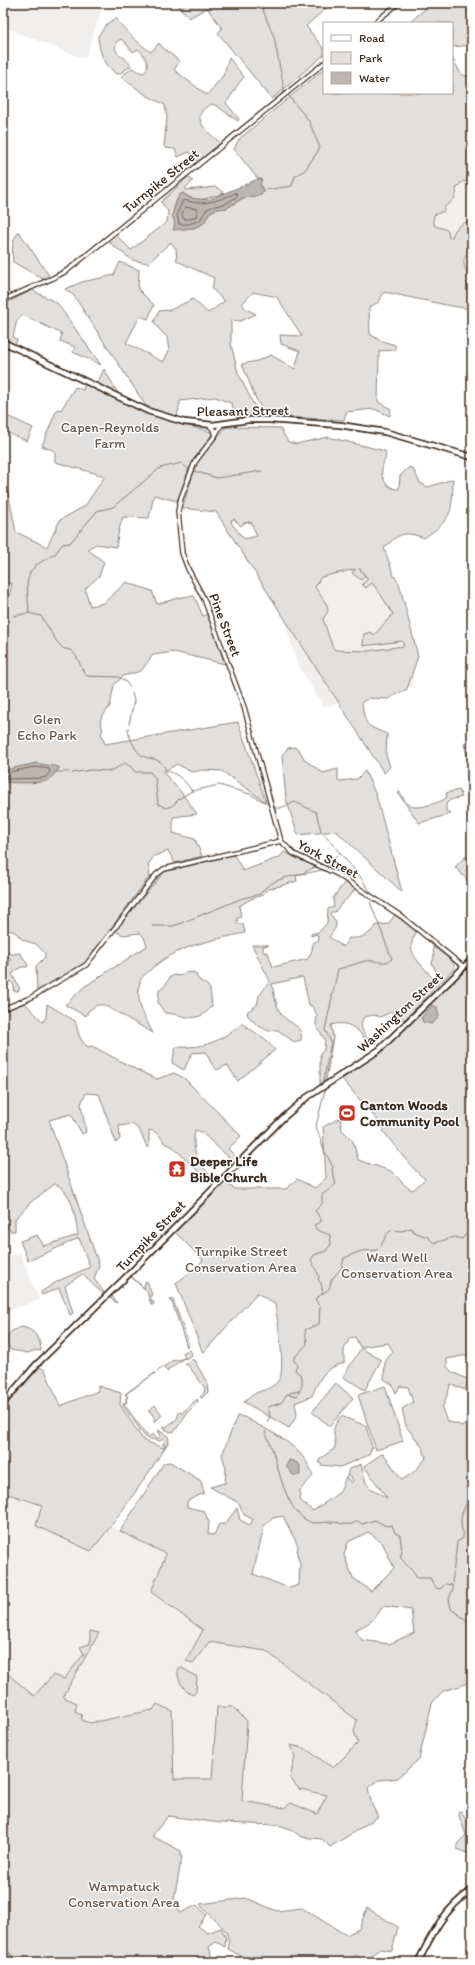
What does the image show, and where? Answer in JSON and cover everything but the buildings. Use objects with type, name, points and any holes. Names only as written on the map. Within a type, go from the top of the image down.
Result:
[{"type":"main road","name":"Pleasant Street","points":[[3,342],[148,410],[184,422],[221,425],[248,420],[269,420],[306,421],[353,426],[385,432],[472,457]]},
{"type":"main road","name":"Washington Street","points":[[340,1076],[379,1050],[472,959]]},
{"type":"main road","name":"Turnpike Street","points":[[3,1403],[37,1364],[133,1270],[281,1120],[306,1098],[340,1076]]},
{"type":"main road","points":[[418,1962],[443,1917],[454,1902],[472,1890]]},
{"type":"street","points":[[375,22],[399,3]]},
{"type":"street","name":"Turnpike Street","points":[[3,300],[53,278],[71,267],[323,64]]},
{"type":"street","points":[[209,425],[213,429],[215,436]]},
{"type":"street","name":"Pine Street","points":[[221,425],[215,436],[195,462],[180,500],[178,511],[182,553],[188,569],[204,599],[244,707],[281,841]]},
{"type":"street","name":"York Street","points":[[3,1009],[30,998],[86,965],[156,875],[168,868],[281,841],[294,854],[337,874],[401,916],[464,967]]},
{"type":"shaded area","points":[[3,3],[104,3],[85,59],[3,27]]},
{"type":"shaded area","points":[[472,174],[472,219],[460,225],[454,231],[452,237],[449,238],[438,226],[434,225],[434,216],[453,201],[456,195],[456,188],[461,183],[467,181],[467,177]]},
{"type":"shaded area","points":[[255,517],[358,529],[406,603],[403,605],[406,610],[413,686],[324,707],[297,664]]},
{"type":"shaded area","points":[[20,1252],[39,1300],[3,1313],[3,1259]]},
{"type":"shaded area","points":[[8,1494],[42,1506],[91,1551],[111,1526],[166,1554],[151,1592],[203,1630],[186,1661],[193,1663],[209,1642],[265,1651],[357,1720],[354,1731],[358,1743],[333,1768],[306,1749],[291,1746],[295,1757],[290,1778],[299,1789],[327,1795],[317,1814],[291,1803],[284,1808],[242,1801],[247,1722],[233,1707],[217,1707],[212,1779],[174,1779],[157,1704],[154,1710],[90,1723],[82,1720],[63,1698],[99,1634],[64,1679],[53,1675],[34,1696],[3,1670],[3,1499]]},
{"type":"green space","points":[[176,3],[332,3],[306,26],[323,48],[323,56],[272,99],[218,33],[222,28],[207,8],[189,18]]},
{"type":"green space","points":[[432,3],[470,3],[472,45],[453,47],[453,22],[410,22]]},
{"type":"green space","points":[[116,18],[142,46],[151,52],[159,43],[178,60],[179,62],[174,70],[207,95],[223,76],[229,58],[244,77],[226,103],[239,119],[238,121],[212,104],[204,108],[201,113],[200,119],[202,124],[210,134],[221,143],[198,162],[189,152],[178,157],[175,149],[165,148],[167,117],[165,105],[146,95],[121,77],[132,68],[142,73],[145,72],[147,69],[147,63],[140,51],[138,49],[133,52],[121,39],[116,42],[116,51],[129,62],[131,66],[119,74],[116,74],[105,62],[101,53],[98,36],[107,24]]},
{"type":"green space","points":[[453,59],[461,74],[472,78],[472,174],[467,177],[467,181],[462,182],[456,188],[454,199],[444,207],[444,211],[434,215],[433,221],[435,226],[448,230],[449,238],[452,237],[455,230],[459,226],[472,219],[472,250],[465,258],[464,266],[473,286],[472,309],[384,292],[379,302],[369,307],[370,334],[379,340],[395,345],[395,350],[379,351],[378,402],[391,409],[390,416],[374,409],[346,412],[344,420],[266,416],[256,399],[242,364],[257,361],[271,355],[295,369],[300,351],[281,344],[280,335],[302,336],[277,297],[253,292],[242,304],[246,309],[256,314],[241,321],[231,320],[231,344],[238,373],[259,415],[238,419],[231,403],[215,397],[180,401],[177,418],[146,406],[74,296],[65,289],[82,282],[114,275],[120,262],[139,270],[138,289],[154,305],[148,319],[140,316],[126,343],[163,362],[169,351],[167,337],[154,322],[159,311],[170,310],[193,299],[208,313],[225,301],[212,289],[214,278],[177,261],[176,249],[171,242],[148,263],[132,260],[110,243],[118,237],[131,250],[167,222],[168,211],[161,202],[188,177],[193,181],[185,188],[186,190],[216,187],[225,193],[204,199],[194,199],[183,193],[179,196],[176,201],[174,216],[180,229],[194,228],[204,223],[209,213],[216,209],[227,208],[243,198],[261,195],[264,192],[260,184],[261,179],[258,179],[234,149],[239,139],[323,70],[323,94],[453,94]]},
{"type":"green space","points":[[19,232],[49,275],[43,279],[13,262],[13,242]]},
{"type":"green space","points":[[32,290],[57,303],[101,365],[73,352],[75,347],[60,341],[62,334],[23,315],[17,320],[13,337],[17,340],[15,345],[3,339],[3,305]]},
{"type":"green space","points":[[104,369],[116,390],[118,393],[97,384]]},
{"type":"green space","points":[[85,384],[162,419],[211,432],[212,434],[189,468],[177,501],[154,495],[149,518],[123,517],[116,547],[96,544],[87,549],[104,562],[99,576],[85,589],[90,606],[104,603],[126,582],[152,591],[157,604],[182,597],[194,596],[203,616],[208,614],[225,664],[174,652],[153,655],[141,671],[123,676],[114,685],[110,706],[100,720],[103,731],[101,733],[105,744],[238,722],[266,802],[222,771],[202,770],[192,772],[177,764],[163,772],[181,792],[197,814],[173,817],[173,833],[195,839],[202,856],[175,863],[168,851],[154,856],[148,865],[150,876],[117,920],[93,957],[72,973],[37,992],[36,966],[45,957],[45,953],[36,944],[23,940],[15,932],[3,928],[3,606],[7,606],[12,583],[3,583],[3,492],[8,492],[16,532],[47,547],[60,520],[85,506],[105,476],[55,462],[55,451],[42,446],[57,409],[61,410],[75,387],[83,390]]},
{"type":"green space","points":[[3,414],[33,428],[27,441],[3,431]]},
{"type":"green space","points":[[227,427],[280,428],[288,442],[296,444],[328,437],[385,451],[382,469],[383,477],[386,484],[396,489],[399,489],[400,476],[409,467],[413,469],[420,483],[428,487],[453,479],[451,507],[446,520],[441,525],[424,538],[411,534],[402,535],[393,539],[384,548],[394,576],[399,583],[418,656],[407,689],[388,699],[370,698],[362,702],[367,724],[374,729],[387,734],[386,755],[390,767],[384,773],[216,512],[182,508],[197,463]],"holes":[[[234,519],[241,526],[244,523],[251,522],[257,536],[244,539],[232,524],[231,520]],[[359,568],[368,579],[362,584],[366,588],[372,583],[393,614],[374,635],[370,632],[364,634],[363,646],[402,641],[404,646],[367,651],[335,650],[332,646],[323,619],[328,611],[327,605],[315,587],[321,577],[356,569],[352,573],[361,580],[365,576]]]},
{"type":"green space","points":[[472,733],[472,765],[470,766],[464,744],[471,740],[468,734]]},
{"type":"green space","points":[[294,747],[299,750],[305,760],[323,773],[338,769],[338,780],[340,781],[357,779],[365,771],[376,795],[402,892],[336,831],[298,835],[286,799],[282,755],[288,748]]},
{"type":"green space","points":[[459,790],[462,797],[450,800],[446,804],[446,811],[451,814],[419,823],[398,793],[400,792],[408,804],[412,807],[417,807],[440,801],[447,797],[446,793]]},
{"type":"green space","points":[[284,852],[316,867],[296,876],[297,881],[266,890],[263,895],[251,899],[239,906],[241,917],[237,918],[238,924],[243,924],[245,933],[207,941],[171,955],[160,962],[142,978],[139,988],[141,1008],[153,1033],[104,1005],[97,1005],[88,1011],[86,1016],[65,1005],[84,987],[147,946],[144,937],[140,933],[123,935],[115,931],[164,872],[234,855],[243,871],[280,857]]},
{"type":"green space","points":[[466,856],[472,863],[472,885],[455,867]]},
{"type":"green space","points":[[345,882],[355,889],[335,912],[331,912],[330,914],[336,923],[336,926],[329,937],[343,947],[349,938],[365,936],[377,925],[388,924],[395,915],[417,931],[412,942],[412,951],[417,960],[435,980],[439,978],[432,963],[434,957],[433,946],[453,962],[455,968],[404,1020],[391,1012],[380,1017],[374,1015],[364,1017],[361,1025],[368,1042],[366,1042],[360,1033],[348,1025],[331,1025],[333,1037],[326,1080],[320,1084],[320,1054],[324,1050],[325,1040],[316,1025],[317,1015],[312,1006],[309,1005],[303,977],[272,984],[276,1003],[281,1014],[298,1028],[301,1035],[301,1040],[294,1042],[278,1030],[269,1031],[257,1025],[248,1016],[247,1012],[257,1005],[259,996],[270,981],[252,945],[269,945],[263,946],[263,952],[268,953],[273,967],[308,959],[313,943],[319,940],[317,934],[311,936],[311,934],[319,932],[327,923],[328,909],[334,907],[333,898]]},
{"type":"green space","points":[[3,952],[13,954],[20,953],[28,965],[27,967],[21,967],[12,974],[20,989],[18,991],[13,991],[14,985],[10,981],[3,990],[3,967],[8,967],[11,959]]},
{"type":"green space","points":[[472,964],[472,1354],[447,1359],[447,1367],[452,1372],[469,1380],[465,1390],[451,1384],[442,1409],[447,1421],[463,1426],[467,1423],[472,1412],[472,1546],[468,1550],[472,1555],[472,1671],[469,1681],[463,1685],[443,1691],[432,1703],[419,1759],[398,1778],[379,1780],[368,1788],[372,1805],[378,1817],[330,1847],[322,1839],[301,1837],[291,1829],[278,1825],[221,1823],[168,1816],[152,1836],[181,1851],[182,1857],[174,1899],[180,1913],[197,1905],[206,1915],[198,1926],[207,1933],[221,1928],[226,1938],[225,1947],[216,1942],[209,1947],[213,1962],[197,1959],[191,1962],[16,1962],[15,1958],[7,1950],[3,1939],[3,1686],[6,1682],[3,1679],[3,1670],[34,1696],[53,1675],[64,1679],[84,1654],[80,1647],[90,1644],[90,1631],[99,1633],[63,1697],[77,1703],[75,1711],[81,1714],[82,1720],[90,1723],[153,1710],[157,1704],[172,1711],[174,1779],[212,1779],[217,1707],[233,1707],[247,1721],[242,1801],[284,1808],[291,1803],[317,1814],[327,1795],[299,1789],[290,1778],[295,1757],[291,1745],[306,1749],[333,1768],[358,1743],[354,1731],[357,1720],[266,1651],[209,1642],[193,1663],[186,1661],[203,1630],[151,1592],[166,1554],[120,1531],[164,1463],[170,1462],[201,1481],[204,1493],[187,1501],[187,1507],[204,1511],[209,1522],[208,1534],[214,1535],[219,1524],[225,1524],[237,1508],[240,1520],[250,1525],[253,1519],[244,1515],[239,1503],[210,1487],[225,1483],[226,1468],[222,1455],[237,1416],[244,1417],[285,1440],[302,1456],[309,1465],[313,1476],[300,1490],[299,1499],[313,1511],[340,1492],[346,1477],[351,1483],[353,1481],[351,1477],[347,1476],[349,1469],[361,1464],[366,1483],[370,1488],[387,1498],[364,1466],[383,1453],[402,1480],[414,1472],[426,1458],[423,1448],[406,1426],[402,1409],[413,1402],[408,1387],[400,1386],[396,1393],[392,1384],[384,1379],[385,1362],[393,1351],[388,1343],[360,1347],[355,1337],[350,1338],[344,1349],[344,1363],[331,1368],[323,1375],[312,1396],[295,1403],[297,1415],[289,1428],[244,1402],[254,1394],[273,1385],[281,1376],[281,1344],[275,1304],[257,1293],[203,1353],[176,1283],[190,1273],[203,1260],[175,1232],[225,1183],[235,1189],[286,1189],[297,1179],[315,1188],[326,1178],[323,1127],[340,1118],[342,1130],[353,1141],[358,1160],[391,1171],[407,1187],[413,1190],[425,1179],[403,1156],[383,1131],[385,1129],[378,1124],[379,1122],[342,1079],[382,1051]],"holes":[[[283,1516],[298,1546],[297,1554],[300,1564],[299,1585],[289,1588],[253,1574],[264,1526],[273,1518]],[[368,1532],[382,1542],[394,1568],[371,1591],[353,1578],[344,1555],[348,1542]],[[383,1606],[411,1610],[414,1633],[389,1644],[362,1640],[354,1630],[371,1621]]]},
{"type":"green space","points":[[193,972],[196,974],[198,979],[210,989],[212,1006],[201,1016],[195,1017],[165,1013],[158,1003],[159,990],[164,987],[170,977]]},
{"type":"green space","points":[[25,1003],[43,1022],[46,1017],[47,1004],[75,1021],[81,1039],[88,1047],[92,1046],[157,1079],[174,1073],[184,1078],[241,1136],[228,1149],[238,1159],[234,1162],[201,1132],[195,1130],[195,1152],[204,1168],[213,1179],[210,1183],[172,1146],[164,1143],[160,1136],[154,1131],[149,1130],[149,1147],[147,1147],[139,1129],[132,1124],[119,1126],[120,1139],[116,1143],[99,1094],[86,1093],[81,1104],[86,1132],[82,1134],[71,1114],[49,1120],[99,1265],[94,1279],[104,1292],[103,1294],[82,1274],[65,1286],[73,1313],[70,1315],[59,1288],[42,1295],[41,1292],[58,1281],[90,1267],[79,1238],[28,1261],[20,1241],[37,1235],[44,1246],[78,1235],[70,1199],[66,1193],[55,1184],[31,1202],[15,1219],[15,1231],[10,1231],[3,1217],[3,1012],[9,1008],[10,1009]]},
{"type":"green space","points":[[242,1024],[264,1038],[275,1050],[238,1081],[227,1065],[217,1070],[211,1063],[206,1052],[192,1053],[184,1070],[172,1063],[176,1047],[196,1046],[212,1043]]},
{"type":"green space","points":[[131,1276],[144,1288],[145,1282],[147,1281],[152,1295],[150,1296],[152,1302],[154,1302],[153,1305],[151,1305],[147,1291],[131,1277],[122,1286],[123,1288],[121,1287],[112,1296],[117,1303],[111,1299],[111,1295]]},
{"type":"green space","points":[[171,1299],[173,1300],[189,1344],[187,1347],[172,1302],[170,1301]]},
{"type":"green space","points":[[22,1327],[30,1330],[36,1335],[40,1342],[41,1351],[36,1350],[28,1353],[11,1350],[7,1341],[8,1335],[13,1330]]},
{"type":"green space","points":[[361,1348],[381,1360],[365,1390],[343,1377]]},
{"type":"green space","points":[[190,1350],[191,1355],[186,1359],[184,1358],[183,1352]]},
{"type":"green space","points":[[184,1358],[168,1370],[168,1372],[163,1367],[172,1361]]},
{"type":"green space","points":[[191,1360],[194,1360],[209,1386],[207,1386],[208,1392],[202,1398],[200,1397],[204,1393],[205,1388],[187,1364],[185,1365]]},
{"type":"green space","points":[[40,1367],[45,1370],[60,1406],[98,1391],[98,1386],[121,1393],[120,1405],[144,1441],[164,1448],[165,1445],[162,1445],[165,1442],[164,1438],[160,1441],[146,1438],[123,1406],[123,1404],[127,1401],[124,1404],[148,1437],[153,1434],[157,1439],[161,1436],[158,1430],[168,1436],[169,1441],[131,1498],[91,1551],[36,1526],[42,1505],[8,1494],[3,1499],[3,1415],[7,1408],[5,1406]]},
{"type":"green space","points":[[151,1375],[126,1394],[128,1397],[125,1394]]},
{"type":"green space","points":[[336,1383],[353,1398],[330,1426],[312,1412]]},
{"type":"green space","points":[[385,1386],[403,1441],[376,1450],[358,1395]]},
{"type":"green space","points":[[197,1399],[198,1402],[187,1413],[175,1431],[170,1432],[163,1428],[177,1419],[179,1412],[182,1413]]},
{"type":"green space","points":[[155,1405],[162,1415],[155,1422],[153,1421],[155,1419],[151,1412],[148,1411]]},
{"type":"green space","points":[[341,1416],[366,1426],[372,1447],[369,1455],[340,1467],[321,1465],[319,1461],[320,1459],[335,1448],[334,1429]]},
{"type":"green space","points":[[182,1668],[197,1677],[196,1692],[193,1695],[184,1688],[178,1677],[178,1670]]},
{"type":"green space","points":[[461,1811],[466,1820],[472,1824],[472,1855],[457,1849],[457,1844],[466,1835],[458,1813]]},
{"type":"green space","points":[[246,1898],[277,1911],[302,1908],[346,1935],[359,1929],[367,1908],[398,1927],[392,1951],[380,1949],[364,1962],[357,1955],[345,1962],[283,1962],[265,1960],[263,1962],[253,1962],[228,1949],[229,1941],[224,1929],[204,1910],[200,1904]]},
{"type":"water","points":[[258,179],[262,180],[260,184],[264,192],[261,195],[243,198],[227,208],[216,209],[209,213],[204,223],[194,228],[173,230],[175,223],[172,215],[179,195],[183,193],[189,198],[209,200]]},
{"type":"water","points":[[35,763],[59,767],[59,769],[51,778],[45,781],[26,783],[3,782],[3,772]]},
{"type":"water","points":[[432,1005],[437,1007],[439,1017],[432,1024],[423,1022],[421,1018]]},
{"type":"water","points":[[289,1460],[300,1465],[300,1475],[293,1475],[286,1466]]},
{"type":"water","points":[[3,1939],[7,1950],[15,1958],[16,1962],[3,1962]]},
{"type":"waterway","points":[[260,3],[274,37],[284,89]]},
{"type":"waterway","points":[[264,190],[292,186],[295,176],[305,170],[320,148],[309,121],[288,95]]},
{"type":"waterway","points":[[29,613],[27,584],[30,572],[36,565],[56,553],[62,544],[70,543],[97,511],[113,507],[160,468],[182,463],[189,470]]},
{"type":"waterway","points":[[194,471],[217,478],[262,471]]},
{"type":"waterway","points":[[13,616],[29,613],[41,616],[57,642],[64,649],[73,652],[87,676],[119,677],[130,687]]},
{"type":"waterway","points":[[3,617],[8,617]]},
{"type":"waterway","points":[[129,724],[134,701],[132,693]]},
{"type":"waterway","points":[[128,728],[132,742],[140,754],[147,758],[161,762],[166,771],[181,778],[192,791]]},
{"type":"waterway","points":[[72,773],[90,770],[111,771],[125,763],[135,772],[150,772],[155,778],[158,804],[166,808],[172,806],[180,798],[192,791],[219,785],[250,794],[268,804]]},
{"type":"waterway","points":[[55,772],[69,772]]},
{"type":"waterway","points":[[275,808],[280,808],[295,802],[316,812],[321,831],[359,875],[371,893]]},
{"type":"waterway","points":[[327,866],[340,853]]},
{"type":"waterway","points":[[152,926],[174,926],[243,898],[260,894],[265,888],[279,880],[321,870]]},
{"type":"waterway","points":[[323,1083],[331,1042],[325,1030],[338,969],[365,961],[385,962],[392,959],[370,902]]},
{"type":"waterway","points":[[323,1293],[321,1283],[318,1280],[319,1276],[311,1260],[314,1255],[326,1251],[331,1244],[330,1235],[317,1230],[314,1225],[321,1222],[321,1219],[315,1211],[322,1204],[322,1195],[336,1184],[332,1170],[333,1167],[324,1150],[316,1126],[325,1090]]},
{"type":"waterway","points":[[267,1423],[270,1416],[268,1407],[281,1403],[287,1394],[297,1396],[302,1386],[302,1376],[295,1370],[297,1364],[294,1361],[294,1358],[307,1344],[305,1330],[319,1324],[320,1307],[315,1299],[329,1289],[332,1279],[342,1267],[344,1258],[361,1251],[377,1250],[380,1248],[387,1234],[392,1230],[402,1231],[411,1228],[414,1232],[428,1237],[434,1243],[455,1237],[462,1239],[472,1227]]},
{"type":"waterway","points":[[289,1393],[299,1391]]},
{"type":"waterway","points":[[266,1431],[265,1432],[287,1495],[300,1516],[310,1522],[315,1523],[331,1522],[351,1524],[357,1521],[362,1524],[375,1520],[386,1526],[392,1525],[395,1533],[400,1535],[402,1552],[400,1557],[402,1560],[417,1578],[430,1578],[436,1588],[440,1589],[446,1584],[452,1585],[453,1589],[449,1599],[451,1609],[472,1624]]},
{"type":"waterway","points":[[452,1583],[457,1542],[463,1538],[461,1526],[463,1511],[472,1498]]},
{"type":"place","name":"Canton Woods Community Pool","points":[[347,1113]]},
{"type":"place","name":"Deeper Life Bible Church","points":[[177,1169]]},
{"type":"park label","name":"Capen-Reynolds Farm","points":[[110,436]]},
{"type":"park label","name":"Glen Echo Park","points":[[47,728]]},
{"type":"park label","name":"Turnpike Street Conservation Area","points":[[241,1260]]},
{"type":"park label","name":"Ward Well Conservation Area","points":[[397,1266]]},
{"type":"park label","name":"Wampatuck Conservation Area","points":[[124,1894]]}]
